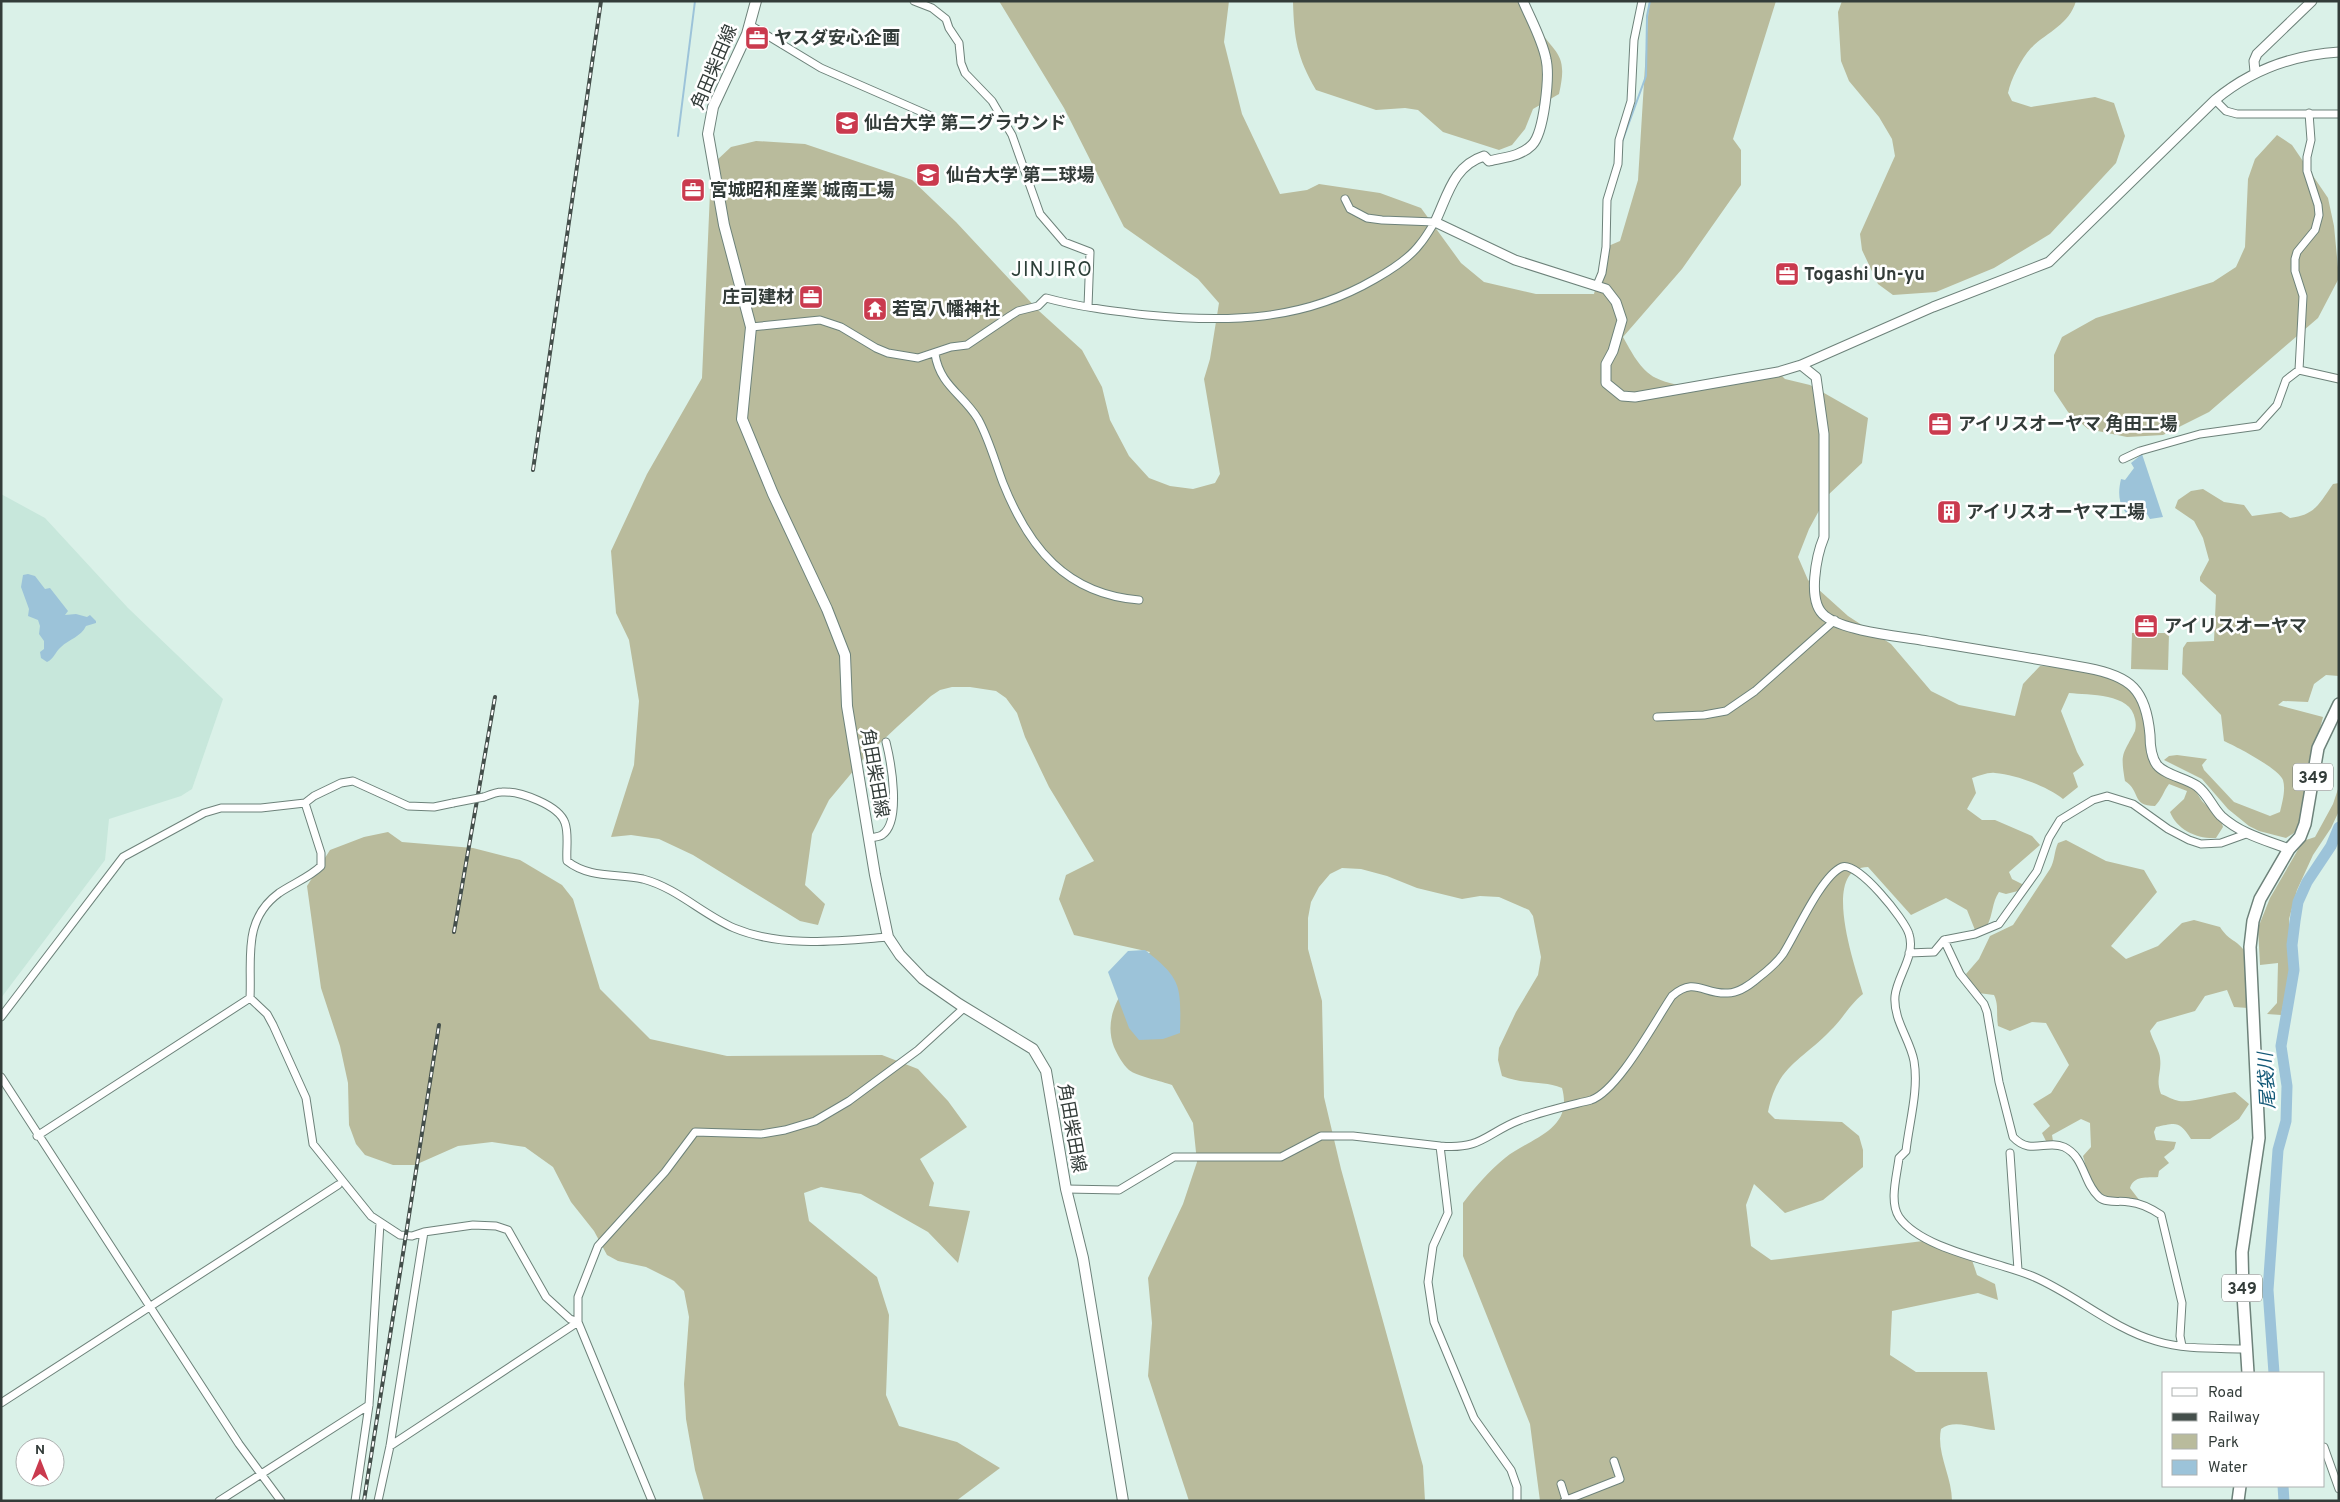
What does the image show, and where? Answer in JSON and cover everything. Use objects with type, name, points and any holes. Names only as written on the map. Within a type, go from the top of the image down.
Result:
[{"type":"highway","name":"349","points":[[2248,1372],[2242,1252],[2259,1138],[2251,937],[2253,921],[2260,900],[2290,849],[2300,837],[2305,824],[2318,748],[2339,704]]},
{"type":"highway","points":[[2238,1501],[2240,1487]]},
{"type":"main road","name":"角田柴田線","points":[[756,1],[750,25],[712,107],[708,134],[724,225],[751,327],[742,419],[773,494],[827,609],[845,655],[847,706],[875,875],[888,937],[900,955],[923,979],[964,1007],[1033,1049],[1046,1071],[1066,1189],[1083,1258],[1123,1501]]},
{"type":"street","points":[[914,1],[932,8],[946,19],[949,28],[959,43],[965,73],[992,100],[1012,135],[1040,214],[1064,242],[1090,252],[1088,308]]},
{"type":"street","points":[[751,327],[820,320],[841,327],[888,353],[918,358],[935,354],[951,347],[967,345],[1018,311],[1038,306],[1046,298],[1088,308],[1174,317],[1249,318],[1279,315],[1316,306],[1353,292],[1388,271],[1420,245],[1435,222],[1454,179],[1470,161],[1484,156],[1489,161],[1512,157],[1533,145],[1544,118],[1547,62],[1524,1]]},
{"type":"street","points":[[1597,285],[1602,273],[1606,247],[1607,200],[1618,164],[1619,140],[1631,101],[1634,40],[1642,1]]},
{"type":"street","points":[[2255,72],[2254,61],[2257,54],[2312,1]]},
{"type":"street","points":[[750,25],[821,68],[931,116]]},
{"type":"street","points":[[1345,199],[1350,209],[1367,218],[1435,222],[1515,260],[1606,289],[1616,302],[1622,320],[1613,351],[1606,364],[1606,383],[1622,396],[1635,397],[1733,381],[1802,365],[1933,307],[2049,262],[2215,100],[2232,86],[2255,72],[2306,56],[2339,52]]},
{"type":"street","points":[[2215,100],[2230,113],[2339,114]]},
{"type":"street","points":[[2122,459],[2140,451],[2200,434],[2258,426],[2277,405],[2286,380],[2299,370],[2303,296],[2296,271],[2295,259],[2297,252],[2316,230],[2319,215],[2318,205],[2307,171],[2310,140],[2309,113]]},
{"type":"street","points":[[935,354],[937,367],[950,388],[978,419],[1009,498],[1022,522],[1041,550],[1066,575],[1088,589],[1114,597],[1139,600]]},
{"type":"street","points":[[1802,365],[1816,377],[1824,434],[1824,536],[1818,551],[1814,594],[1820,610],[1825,616],[1861,630],[2087,668],[2123,679],[2134,688],[2143,701],[2148,715],[2153,756],[2156,764],[2164,771],[2178,775],[2197,786],[2220,815],[2246,834],[2290,849]]},
{"type":"street","points":[[2299,370],[2339,379]]},
{"type":"street","points":[[1657,717],[1704,715],[1726,711],[1755,692],[1835,620]]},
{"type":"street","points":[[870,838],[882,835],[888,828],[893,815],[891,773],[886,742]]},
{"type":"street","points":[[1,1018],[123,857],[204,813],[221,808],[260,808],[305,803],[314,796],[341,783],[353,781],[408,806],[434,806],[501,792],[552,806],[565,821],[567,830],[567,861],[577,869],[643,879],[654,883],[672,890],[723,922],[745,932],[777,939],[799,941],[888,937]]},
{"type":"street","points":[[1909,953],[1934,952],[1944,940],[1982,932],[1999,924],[2037,870],[2050,838],[2060,820],[2093,800],[2107,796],[2133,804],[2168,829],[2201,844],[2221,843],[2246,834]]},
{"type":"street","points":[[305,803],[321,853],[321,866],[276,895],[257,920],[252,932],[250,998],[266,1014],[273,1025],[306,1098],[313,1144],[339,1179],[380,1223],[400,1235],[412,1236],[424,1232],[486,1225],[508,1230],[546,1297],[570,1319],[578,1322]]},
{"type":"street","points":[[1066,1189],[1119,1190],[1174,1157],[1281,1157],[1321,1136],[1353,1136],[1440,1146],[1465,1146],[1475,1144],[1522,1119],[1600,1096],[1618,1078],[1672,996],[1681,988],[1688,986],[1697,986],[1730,994],[1752,984],[1782,956],[1825,883],[1842,867],[1853,868],[1862,874],[1885,900],[1909,935],[1909,953],[1897,985],[1895,1004],[1912,1052],[1916,1080],[1906,1151],[1899,1158],[1896,1211],[1914,1233],[1982,1260],[2035,1277],[2103,1318],[2143,1337],[2171,1346],[2246,1349]]},
{"type":"street","points":[[1944,940],[1960,974],[1984,1004],[1987,1012],[1999,1082],[2013,1137],[2028,1146],[2062,1146],[2069,1150],[2080,1162],[2090,1185],[2099,1197],[2104,1200],[2132,1202],[2152,1209],[2161,1215],[2182,1303],[2180,1336],[2182,1346]]},
{"type":"street","points":[[38,1136],[250,998]]},
{"type":"street","points":[[652,1501],[578,1322],[578,1297],[598,1246],[665,1172],[695,1132],[761,1134],[785,1130],[815,1120],[849,1101],[918,1050],[964,1007]]},
{"type":"street","points":[[1,1078],[239,1444],[262,1473],[280,1501]]},
{"type":"street","points":[[1440,1146],[1448,1214],[1433,1246],[1428,1282],[1434,1322],[1474,1418],[1511,1470],[1517,1487],[1517,1501]]},
{"type":"street","points":[[2010,1153],[2018,1270]]},
{"type":"street","points":[[1,1403],[338,1185]]},
{"type":"street","points":[[355,1501],[369,1405],[380,1223]]},
{"type":"street","points":[[378,1501],[390,1446],[424,1232]]},
{"type":"street","points":[[390,1446],[578,1322]]},
{"type":"street","points":[[219,1501],[369,1405]]},
{"type":"street","points":[[2325,1450],[2339,1489]]},
{"type":"street","points":[[1561,1484],[1565,1500],[1620,1479],[1614,1461]]},
{"type":"shaded area","points":[[1,494],[45,518],[128,608],[223,699],[192,789],[181,796],[109,819],[105,860],[1,998]]},
{"type":"green space","points":[[999,1],[1229,1],[1224,42],[1242,114],[1280,194],[1307,190],[1319,184],[1380,193],[1421,208],[1461,263],[1484,282],[1536,294],[1594,294],[1606,247],[1620,241],[1638,180],[1649,1],[1776,1],[1733,139],[1741,150],[1741,185],[1682,269],[1623,337],[1636,360],[1650,375],[1670,383],[1685,386],[1701,386],[1732,382],[1778,372],[1785,379],[1810,385],[1868,418],[1862,463],[1827,496],[1809,529],[1798,557],[1808,580],[1848,616],[1891,644],[1931,691],[1959,705],[2015,716],[2023,684],[2040,666],[2069,667],[2116,677],[2135,696],[2143,712],[2154,768],[2167,777],[2193,787],[2202,801],[2221,820],[2223,827],[2216,838],[2209,838],[2188,832],[2177,824],[2170,812],[2184,799],[2187,791],[2169,784],[2155,806],[2142,804],[2133,789],[2125,781],[2123,764],[2125,750],[2135,731],[2136,725],[2132,711],[2126,704],[2108,697],[2069,693],[2061,711],[2084,765],[2073,773],[2078,787],[2063,799],[2040,786],[2013,776],[1992,773],[1972,778],[1976,793],[1967,809],[1982,820],[1995,820],[2032,836],[2040,845],[2009,872],[2012,879],[2024,885],[2022,890],[2006,894],[1999,892],[1987,926],[1975,930],[1967,910],[1946,898],[1911,915],[1868,867],[1853,871],[1846,883],[1843,901],[1844,921],[1863,994],[1834,1027],[1784,1074],[1777,1084],[1768,1112],[1775,1119],[1842,1122],[1859,1136],[1863,1150],[1863,1167],[1823,1200],[1785,1213],[1754,1184],[1746,1205],[1751,1246],[1771,1260],[1923,1241],[1972,1260],[1977,1275],[1995,1284],[1998,1300],[1978,1293],[1892,1311],[1890,1355],[1916,1372],[1987,1372],[1995,1430],[1960,1424],[1941,1429],[1942,1456],[1950,1483],[1952,1501],[1540,1501],[1530,1424],[1463,1256],[1463,1203],[1482,1179],[1499,1163],[1547,1132],[1556,1124],[1562,1114],[1564,1103],[1562,1088],[1547,1084],[1518,1081],[1502,1076],[1498,1060],[1499,1048],[1516,1012],[1538,975],[1541,957],[1533,916],[1529,910],[1499,897],[1480,896],[1462,899],[1417,888],[1387,876],[1361,869],[1342,868],[1330,874],[1319,887],[1311,902],[1308,918],[1308,949],[1322,1001],[1324,1097],[1341,1169],[1423,1466],[1425,1501],[1189,1501],[1148,1376],[1152,1323],[1148,1278],[1183,1204],[1197,1162],[1193,1123],[1172,1085],[1132,1072],[1122,1062],[1114,1047],[1111,1021],[1114,1008],[1127,985],[1150,952],[1074,935],[1059,899],[1066,875],[1094,861],[1049,787],[1025,737],[1017,713],[1006,698],[996,691],[970,687],[952,687],[940,690],[931,696],[865,757],[829,800],[812,834],[805,885],[825,904],[818,925],[800,921],[693,855],[659,839],[631,835],[611,837],[634,765],[639,701],[629,640],[616,613],[611,551],[647,474],[702,378],[711,169],[716,161],[731,147],[756,141],[805,144],[912,180],[956,222],[1039,311],[1082,350],[1102,387],[1110,420],[1129,456],[1149,478],[1170,486],[1193,489],[1215,483],[1220,474],[1204,379],[1210,359],[1219,303],[1198,279],[1124,227],[1064,108]]},
{"type":"green space","points":[[1293,1],[1526,1],[1534,21],[1561,61],[1562,80],[1559,94],[1533,109],[1525,129],[1512,145],[1499,150],[1443,132],[1418,110],[1405,108],[1376,110],[1316,90],[1305,68],[1298,47],[1294,26]]},
{"type":"green space","points":[[1842,1],[2076,1],[2073,9],[2063,22],[2037,42],[2027,53],[2017,69],[2008,93],[2012,101],[2031,107],[2095,97],[2114,103],[2125,136],[2116,163],[2050,234],[1994,268],[1936,292],[1893,295],[1878,284],[1862,250],[1860,234],[1895,156],[1892,139],[1879,117],[1849,81],[1841,61],[1838,12]]},
{"type":"green space","points":[[2277,135],[2292,145],[2328,198],[2334,226],[2339,278],[2318,318],[2209,412],[2163,435],[2127,437],[2088,429],[2068,412],[2054,391],[2054,355],[2062,337],[2096,318],[2213,282],[2236,267],[2245,247],[2248,179],[2255,159]]},
{"type":"green space","points":[[2339,483],[2339,676],[2326,675],[2314,684],[2308,702],[2283,701],[2278,705],[2323,717],[2309,772],[2300,824],[2294,833],[2286,838],[2259,831],[2249,826],[2228,809],[2202,779],[2164,760],[2169,756],[2177,755],[2207,759],[2202,765],[2204,770],[2234,802],[2270,816],[2280,812],[2284,788],[2280,775],[2256,758],[2224,741],[2221,715],[2182,674],[2183,648],[2187,642],[2214,641],[2216,595],[2200,581],[2200,577],[2209,560],[2203,538],[2194,521],[2175,508],[2178,500],[2191,491],[2203,489],[2224,502],[2244,505],[2252,516],[2281,512],[2290,518],[2311,511],[2320,503],[2333,484]]},
{"type":"green space","points":[[2132,633],[2169,633],[2168,670],[2131,669]]},
{"type":"green space","points":[[2339,786],[2339,811],[2331,828],[2313,855],[2297,890],[2289,919],[2291,968],[2281,1015],[2267,1014],[2277,1003],[2278,963],[2260,965],[2258,928],[2270,898],[2303,841],[2315,837],[2333,804]]},
{"type":"green space","points":[[388,832],[402,842],[473,848],[520,860],[562,885],[573,899],[600,989],[650,1039],[727,1056],[882,1055],[918,1069],[948,1101],[967,1127],[920,1159],[934,1183],[929,1206],[970,1211],[958,1263],[928,1232],[861,1194],[821,1187],[804,1193],[809,1221],[877,1277],[889,1315],[886,1395],[899,1426],[957,1442],[1000,1468],[956,1501],[704,1501],[695,1470],[686,1419],[684,1384],[689,1317],[684,1291],[674,1281],[646,1267],[618,1261],[607,1255],[594,1231],[571,1202],[553,1167],[525,1147],[492,1142],[458,1146],[415,1165],[393,1165],[365,1155],[356,1144],[349,1125],[348,1083],[340,1046],[321,988],[307,886],[330,850],[364,837]]},
{"type":"green space","points":[[2066,840],[2106,861],[2144,870],[2157,892],[2111,946],[2126,959],[2158,946],[2182,923],[2194,920],[2220,927],[2226,935],[2243,949],[2247,960],[2248,1008],[2234,1007],[2227,990],[2205,996],[2195,1011],[2157,1022],[2150,1031],[2160,1055],[2159,1088],[2161,1094],[2185,1101],[2235,1092],[2249,1104],[2239,1119],[2210,1139],[2191,1139],[2176,1124],[2156,1127],[2154,1132],[2156,1140],[2176,1142],[2174,1149],[2164,1157],[2169,1163],[2159,1171],[2158,1177],[2141,1178],[2132,1184],[2130,1188],[2140,1201],[2106,1196],[2095,1188],[2083,1156],[2091,1147],[2090,1123],[2081,1119],[2052,1135],[2053,1141],[2048,1145],[2042,1133],[2050,1126],[2033,1104],[2051,1093],[2069,1065],[2046,1023],[2032,1022],[2010,1031],[1998,1026],[1994,995],[1978,993],[1966,974],[1979,959],[1990,936],[2013,925],[2050,869],[2058,843]]},
{"type":"water","points":[[2142,454],[2163,517],[2150,519],[2147,514],[2127,514],[2120,502],[2119,489],[2121,479],[2125,480],[2134,468],[2131,463]]},
{"type":"water","points":[[23,575],[35,576],[45,589],[50,588],[68,611],[65,615],[76,614],[87,617],[90,615],[96,621],[96,623],[86,626],[81,633],[64,644],[47,662],[41,658],[40,652],[44,649],[44,641],[39,634],[40,626],[38,620],[28,616],[29,609],[21,587]]},
{"type":"water","points":[[1145,950],[1173,977],[1179,994],[1180,1033],[1163,1039],[1139,1040],[1129,1028],[1108,972],[1128,951]]},
{"type":"waterway","points":[[678,136],[695,1]]},
{"type":"waterway","points":[[1622,142],[1646,76],[1647,16],[1650,1]]},
{"type":"waterway","name":"尾袋川","points":[[2274,1372],[2268,1290],[2278,1150],[2286,1121],[2287,1086],[2281,1046],[2294,970],[2292,945],[2298,902],[2307,882],[2331,846],[2339,827]]},
{"type":"waterway","name":"尾袋川","points":[[2283,1487],[2284,1501]]},
{"type":"railway","points":[[533,470],[601,1]]},
{"type":"railway","points":[[454,932],[495,697]]},
{"type":"railway","points":[[364,1501],[439,1025]]},
{"type":"place","name":"ヤスダ安心企画","points":[[757,38]]},
{"type":"place","name":"仙台大学 第二グラウンド","points":[[847,123]]},
{"type":"place","name":"仙台大学 第二球場","points":[[928,175]]},
{"type":"place","name":"宮城昭和産業 城南工場","points":[[693,190]]},
{"type":"place","name":"Togashi Un-yu","points":[[1787,274]]},
{"type":"place","name":"庄司建材","points":[[811,297]]},
{"type":"place","name":"若宮八幡神社","points":[[875,309]]},
{"type":"place","name":"アイリスオーヤマ 角田工場","points":[[1940,424]]},
{"type":"place","name":"アイリスオーヤマ工場","points":[[1949,512]]},
{"type":"place","name":"アイリスオーヤマ","points":[[2146,626]]},
{"type":"district","name":"JINJIRO","points":[[1052,269]]}]
